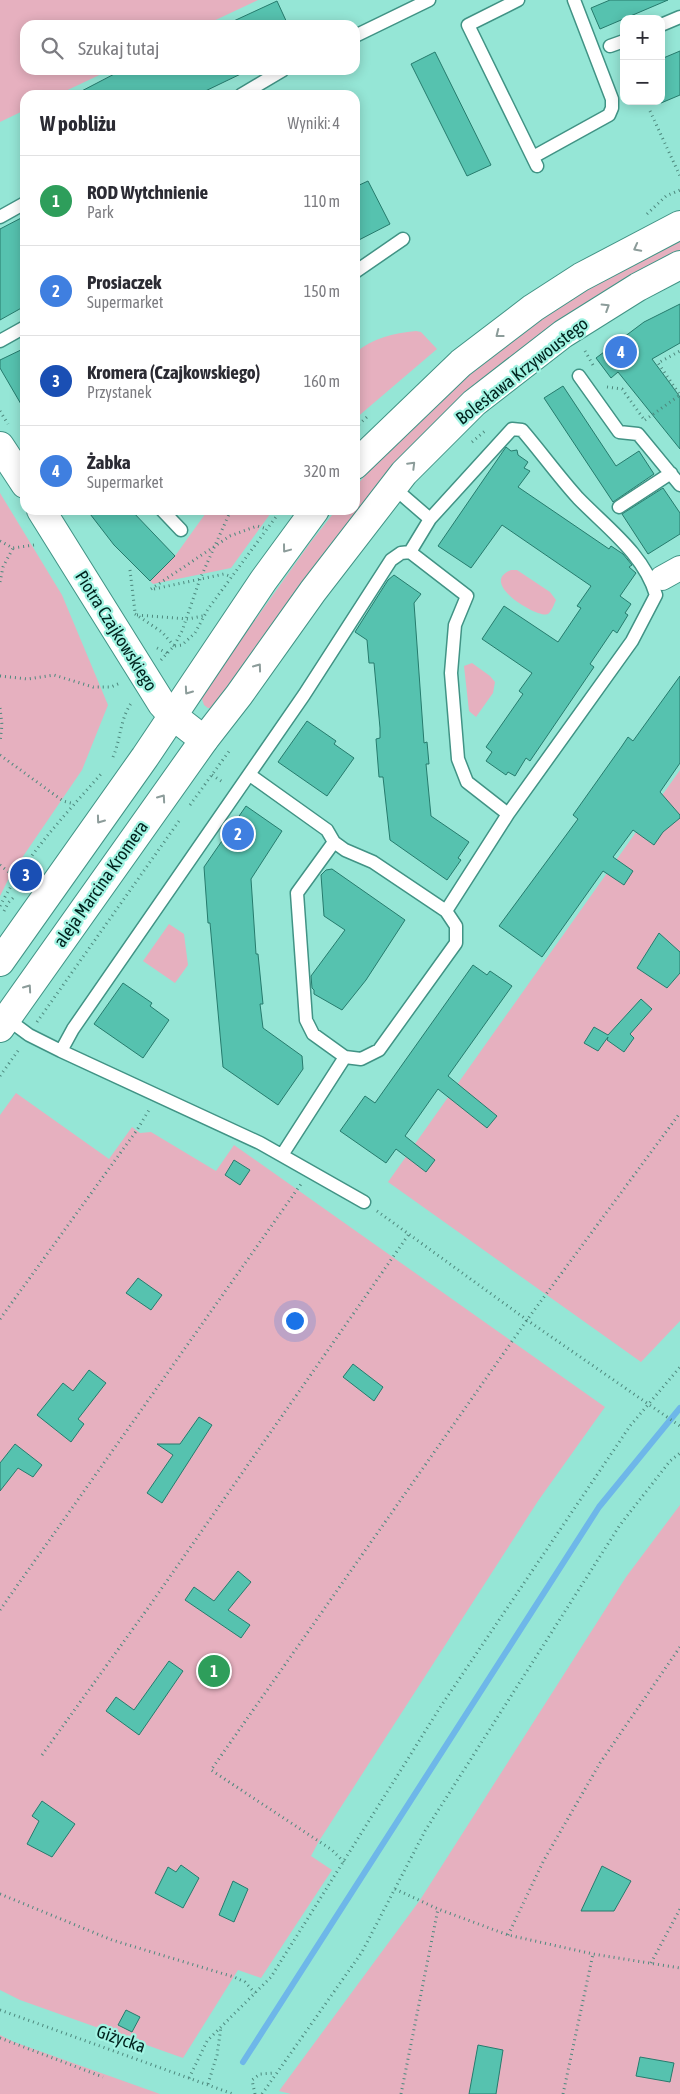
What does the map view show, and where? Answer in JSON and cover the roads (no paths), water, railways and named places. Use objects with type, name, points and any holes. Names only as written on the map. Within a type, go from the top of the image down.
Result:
[{"type":"main road","points":[[360,460],[461,363],[533,308],[581,277],[680,225]]},
{"type":"main road","name":"Bolesława Krzywoustego","points":[[204,740],[239,695],[313,591],[401,476],[474,404],[563,334],[638,287],[680,265]]},
{"type":"main road","points":[[0,446],[20,476]]},
{"type":"main road","name":"Piotra Czajkowskiego","points":[[45,515],[148,683],[172,715],[204,740]]},
{"type":"main road","points":[[0,962],[141,762],[263,581],[311,515]]},
{"type":"main road","name":"aleja Marcina Kromera","points":[[3,1023],[204,740]]},
{"type":"lane","points":[[360,34],[429,0]]},
{"type":"lane","points":[[518,0],[468,25],[535,161],[609,115],[612,108],[612,99],[574,0]]},
{"type":"lane","points":[[665,22],[680,16]]},
{"type":"lane","points":[[610,46],[620,42]]},
{"type":"lane","points":[[249,90],[275,75]]},
{"type":"lane","points":[[0,218],[20,206]]},
{"type":"lane","points":[[360,268],[403,238]]},
{"type":"lane","points":[[0,341],[20,330]]},
{"type":"lane","points":[[580,376],[619,432],[638,434],[680,485]]},
{"type":"lane","points":[[410,552],[430,519],[512,429],[522,430],[578,497],[626,545],[664,575],[656,595],[632,641],[508,814],[446,911]]},
{"type":"lane","points":[[619,507],[671,473]]},
{"type":"lane","points":[[393,487],[430,519]]},
{"type":"lane","points":[[167,515],[181,530]]},
{"type":"lane","points":[[61,1051],[73,1029],[250,775],[391,560],[401,553],[410,552],[468,596],[455,625],[451,673],[458,759],[467,782],[508,814]]},
{"type":"lane","points":[[250,775],[327,830],[334,842],[345,850],[373,862],[446,911],[456,926],[456,943],[379,1050],[361,1059],[345,1057],[313,1034],[306,1020],[296,893],[334,842]]},
{"type":"lane","points":[[3,1023],[260,1143],[364,1202]]},
{"type":"lane","points":[[282,1155],[345,1057]]},
{"type":"waterway","points":[[243,2062],[599,1507],[680,1408]]},
{"type":"place","name":"Żabka","points":[[621,352]]},
{"type":"place","name":"Prosiaczek","points":[[238,834]]},
{"type":"place","name":"Kromera (Czajkowskiego)","points":[[26,875]]},
{"type":"place","name":"ROD Wytchnienie","points":[[214,1671]]}]
